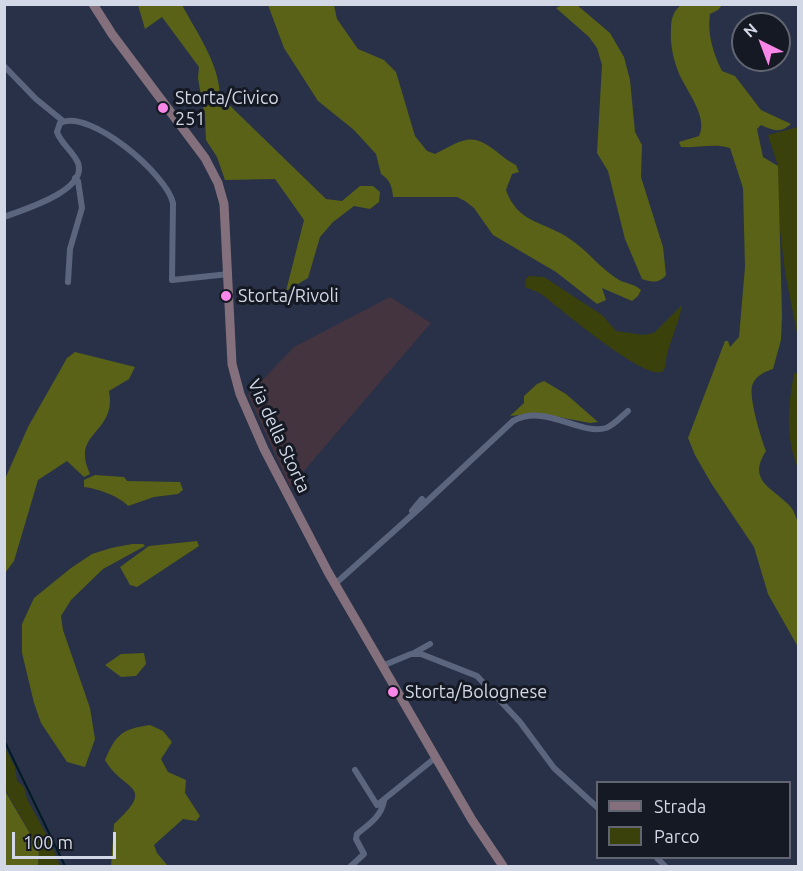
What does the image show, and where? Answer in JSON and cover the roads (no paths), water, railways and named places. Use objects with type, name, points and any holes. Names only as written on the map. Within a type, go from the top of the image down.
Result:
[{"type":"main road","name":"Via della Storta","points":[[93,4],[112,34],[205,158],[215,175],[224,204],[232,364],[235,379],[264,449],[335,584],[435,758],[503,867]]},
{"type":"street","points":[[4,66],[24,89],[63,121],[72,121],[94,128],[116,138],[135,154],[169,190],[173,202],[172,280],[229,274]]},
{"type":"street","points":[[4,217],[55,196],[66,189],[75,178],[78,163],[58,134],[58,126],[63,121]]},
{"type":"street","points":[[68,282],[70,249],[82,208],[78,181],[75,178]]},
{"type":"street","points":[[335,584],[428,501],[507,425],[518,418],[548,416],[600,429],[609,427],[628,411]]},
{"type":"street","points":[[399,525],[422,499]]},
{"type":"street","points":[[382,666],[430,644]]},
{"type":"street","points":[[408,656],[427,655],[477,676],[520,722],[554,768],[596,807]]},
{"type":"street","points":[[355,770],[377,805],[435,758]]},
{"type":"street","points":[[351,867],[364,854],[356,839],[357,834],[382,811],[384,801]]},
{"type":"waterway","points":[[4,740],[65,866]]},
{"type":"place","name":"Storta/Civico 251","points":[[163,108]]},
{"type":"place","name":"Storta/Rivoli","points":[[226,296]]},
{"type":"place","name":"Storta/Bolognese","points":[[393,692]]}]
